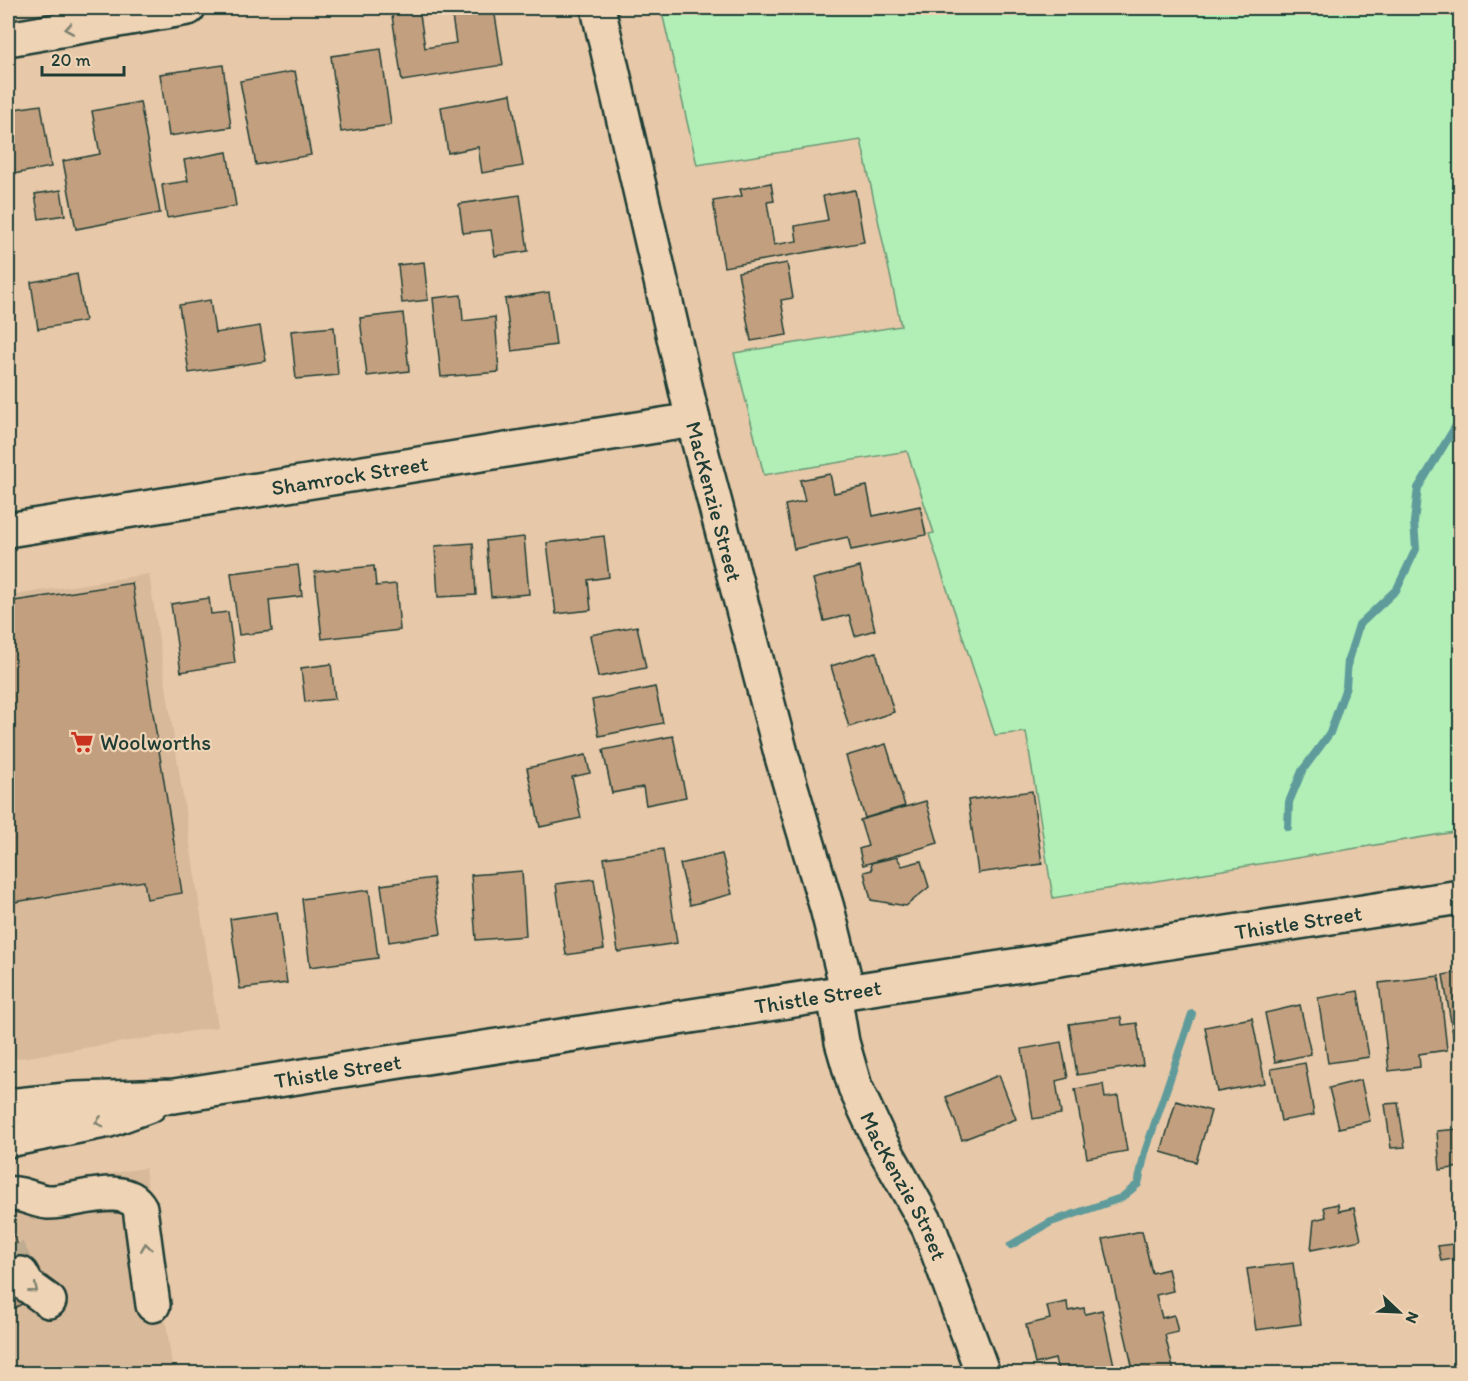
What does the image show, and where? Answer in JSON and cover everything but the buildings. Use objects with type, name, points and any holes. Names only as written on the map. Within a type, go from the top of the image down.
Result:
[{"type":"street","points":[[8,39],[188,8]]},
{"type":"street","name":"MacKenzie Street","points":[[597,8],[693,420],[785,768],[827,908],[841,993],[842,1042],[855,1087],[880,1141],[929,1228],[983,1374]]},
{"type":"street","name":"Shamrock Street","points":[[8,530],[693,420]]},
{"type":"street","name":"Thistle Street","points":[[8,1106],[76,1099],[174,1096],[1461,897]]},
{"type":"street","name":"Thistle Street","points":[[8,1140],[109,1120],[174,1096]]},
{"type":"street","points":[[8,1194],[48,1202],[114,1194],[132,1198],[141,1208],[153,1305]]},
{"type":"street","points":[[21,1274],[27,1285],[49,1301]]},
{"type":"shaded area","points":[[149,574],[218,1027],[8,1060],[8,596]]},
{"type":"shaded area","points":[[145,1168],[173,1373],[8,1374],[8,1189]]},
{"type":"green space","points":[[661,8],[1460,8],[1460,831],[1053,898],[1026,732],[995,735],[929,534],[934,533],[907,451],[764,475],[734,353],[901,326],[861,140],[697,165]]},
{"type":"waterway","points":[[1288,827],[1289,802],[1302,771],[1330,733],[1346,687],[1348,660],[1359,625],[1397,589],[1416,549],[1414,522],[1418,488],[1460,419]]},
{"type":"waterway","points":[[1011,1245],[1051,1222],[1121,1198],[1138,1184],[1145,1152],[1192,1014]]},
{"type":"tunnel","points":[[8,1249],[21,1274]]},
{"type":"place","name":"Woolworths","points":[[82,742]]}]
